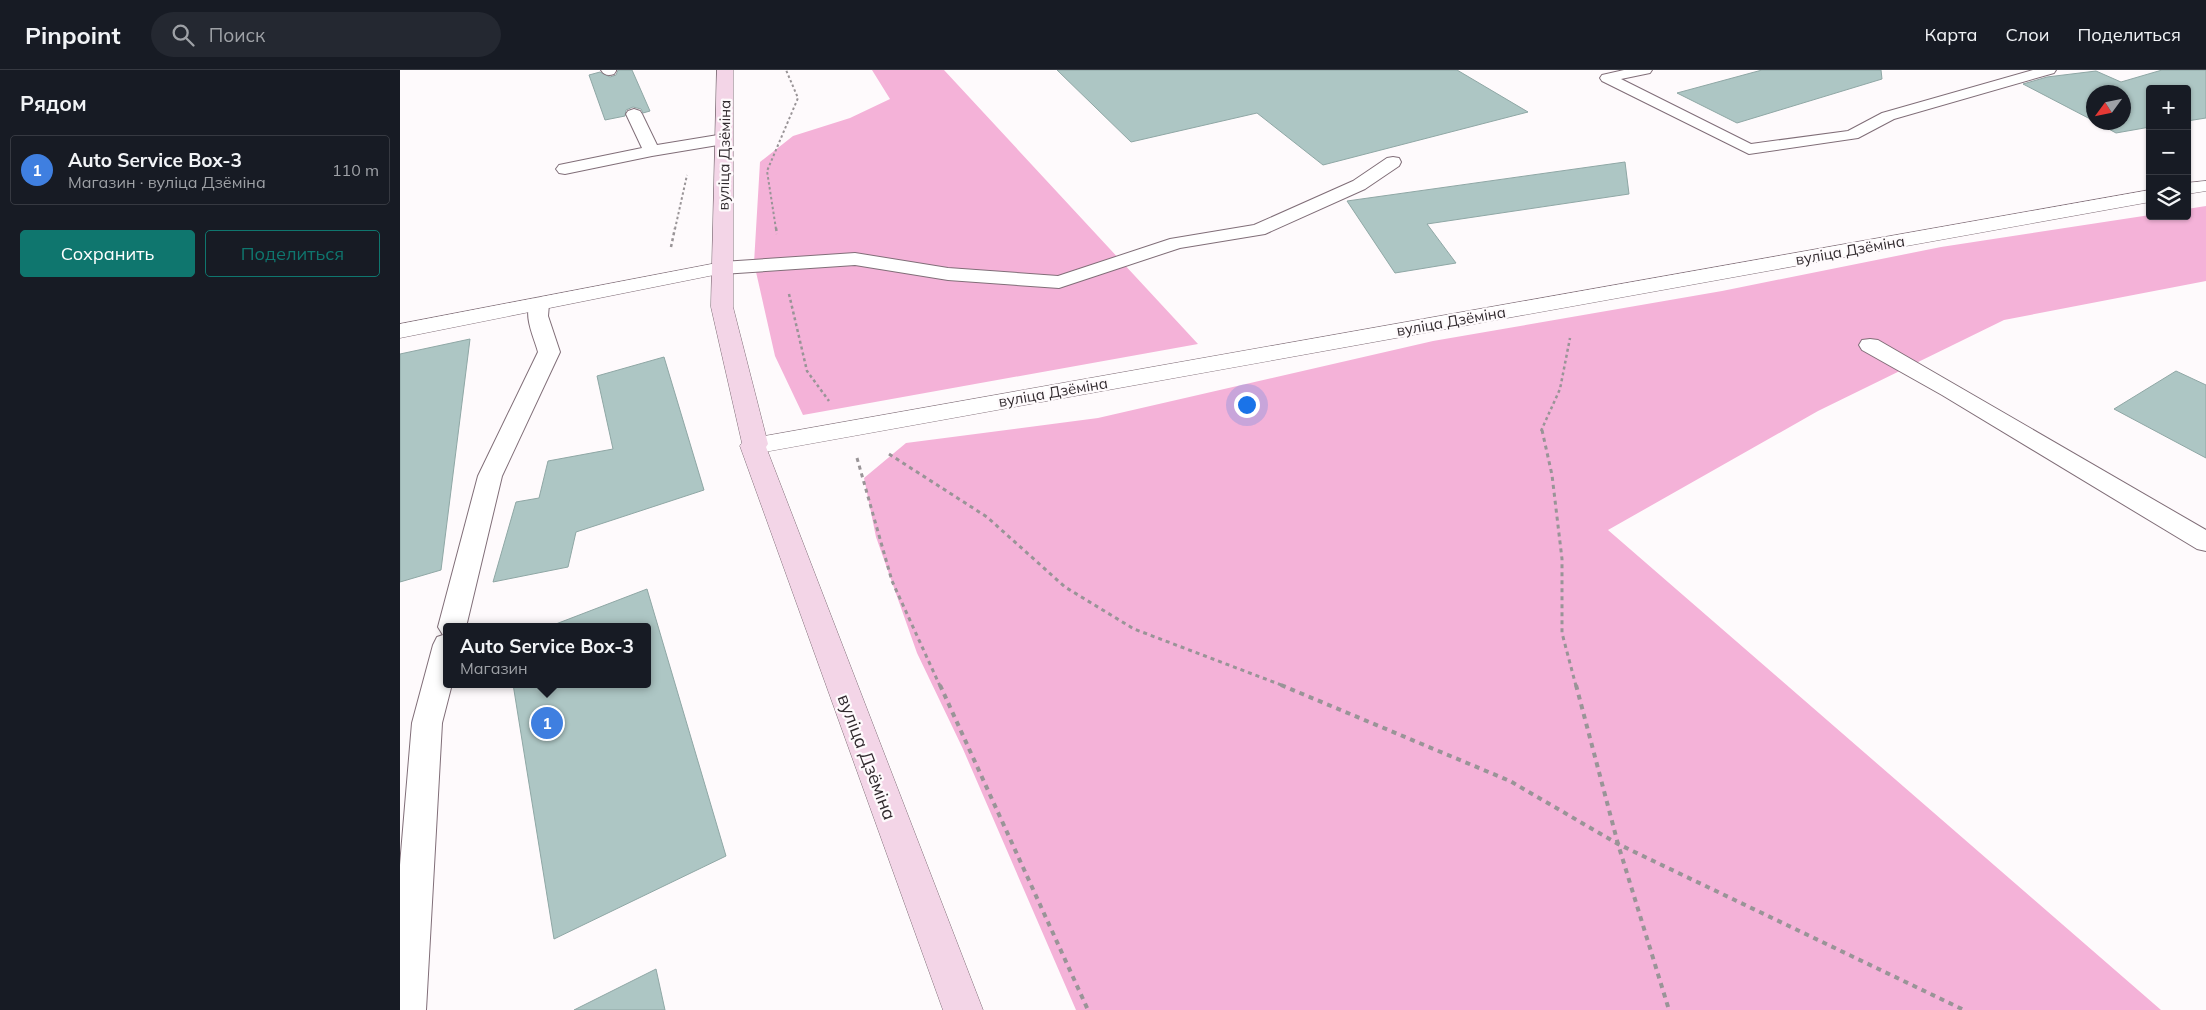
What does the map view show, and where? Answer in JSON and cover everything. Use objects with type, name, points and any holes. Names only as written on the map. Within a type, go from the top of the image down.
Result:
[{"type":"main road","name":"вуліца Дзёміна","points":[[725,70],[722,307],[755,444],[753,446],[963,1010]]},
{"type":"street","points":[[2191,189],[2206,186]]},
{"type":"street","name":"вуліца Дзёміна","points":[[753,446],[2146,197]]},
{"type":"street","points":[[400,331],[722,268]]},
{"type":"lane","points":[[1592,70],[1749,149],[1852,135],[1888,116],[2049,70]]},
{"type":"lane","points":[[1607,78],[1645,70]]},
{"type":"lane","points":[[634,114],[652,151]]},
{"type":"lane","points":[[564,169],[724,139]]},
{"type":"lane","points":[[722,268],[855,259],[948,274],[1059,282],[1178,243],[1258,230],[1359,185],[1392,162]]},
{"type":"lane","points":[[453,623],[490,476],[550,352],[538,316],[538,304]]},
{"type":"lane","points":[[1870,345],[2206,542]]},
{"type":"lane","points":[[407,1010],[427,723],[443,661]]},
{"type":"path","points":[[1570,338],[1560,390],[1541,431],[1552,475],[1562,559],[1562,633],[1618,844],[1669,1010]]},
{"type":"path","points":[[849,429],[987,516],[1065,587],[1134,629],[1296,691],[1510,781],[1618,844],[1964,1010]]},
{"type":"path","points":[[849,429],[892,581],[1088,1010]]},
{"type":"shaded area","points":[[872,70],[944,70],[1198,344],[803,415],[775,356],[754,263],[760,162],[793,136],[850,118],[890,99]]},
{"type":"shaded area","points":[[2206,206],[2206,281],[2004,320],[1818,411],[1608,530],[2161,1010],[1076,1010],[963,749],[917,653],[876,537],[864,478],[906,443],[1098,418],[1433,341],[1722,291],[1941,247],[2146,216],[2146,220],[2191,220],[2191,208]]},
{"type":"building","points":[[618,70],[632,70],[650,111],[643,113],[641,109],[633,107],[626,110],[625,116],[605,120],[589,75],[600,72],[610,77],[616,75]]},
{"type":"building","points":[[1057,70],[1457,70],[1528,112],[1323,165],[1257,113],[1131,142]]},
{"type":"building","points":[[1762,70],[1881,70],[1882,79],[1737,123],[1677,93]]},
{"type":"building","points":[[2162,70],[2206,70],[2206,118],[2191,120],[2191,85],[2146,85],[2146,128],[2116,133],[2111,130],[2131,130],[2131,85],[2086,85],[2086,117],[2023,84],[2047,77],[2096,71],[2121,82]]},
{"type":"building","points":[[1625,162],[1629,194],[1427,224],[1456,263],[1395,273],[1347,201]]},
{"type":"building","points":[[470,339],[441,570],[400,582],[400,354]]},
{"type":"building","points":[[664,357],[704,490],[576,532],[568,567],[493,582],[516,502],[539,498],[548,461],[613,449],[597,376]]},
{"type":"building","points":[[2176,371],[2206,385],[2206,458],[2114,409]]},
{"type":"building","points":[[647,589],[726,856],[554,939],[514,688],[651,688],[651,623],[558,623]]},
{"type":"building","points":[[656,969],[665,1010],[574,1010]]},
{"type":"place","name":"Auto Service Box-3","points":[[547,723]]}]
